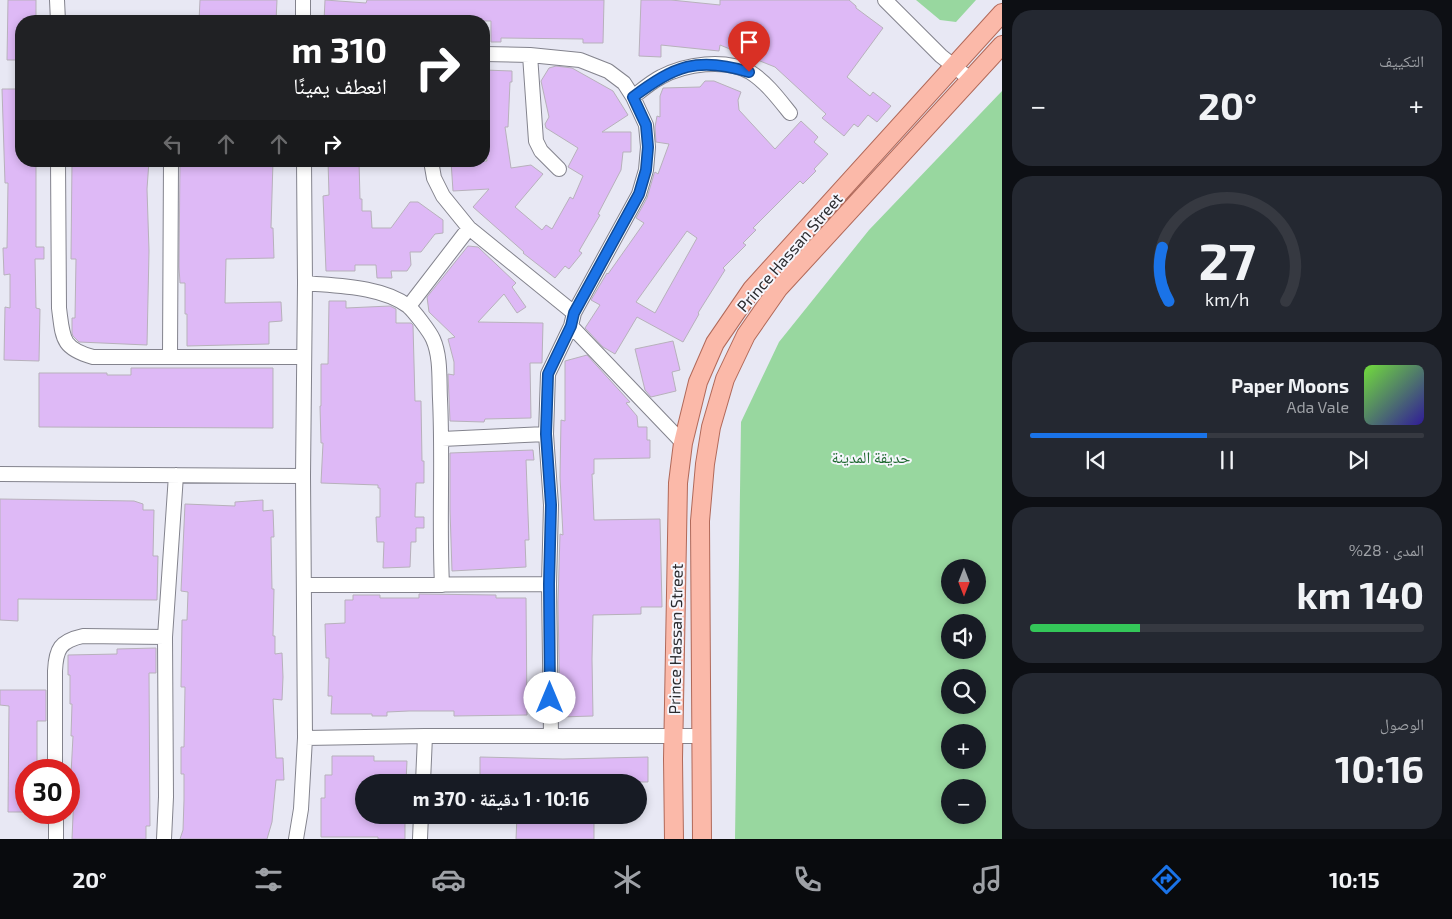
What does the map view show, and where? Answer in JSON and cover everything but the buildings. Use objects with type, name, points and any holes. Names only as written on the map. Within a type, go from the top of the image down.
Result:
[{"type":"main road","name":"Prince Hassan Street","points":[[674,839],[678,484],[683,443],[698,382],[715,342],[752,289],[1002,14]]},
{"type":"main road","name":"Prince Hassan Street","points":[[702,839],[700,521],[705,464],[711,427],[725,379],[746,334],[778,289],[1002,45]]},
{"type":"street","points":[[57,0],[58,15]]},
{"type":"street","points":[[303,0],[303,15]]},
{"type":"street","points":[[885,0],[954,67],[970,79]]},
{"type":"street","points":[[490,54],[530,55],[580,60],[608,71],[624,84],[633,97],[646,125],[648,147],[646,170],[639,194],[572,320],[548,374],[546,434],[551,505],[549,584],[550,736]]},
{"type":"street","points":[[530,55],[536,141],[541,151],[560,169]]},
{"type":"street","points":[[633,97],[660,78],[678,69],[699,64],[725,65],[749,72],[768,87],[790,113]]},
{"type":"street","points":[[58,167],[59,308],[62,328],[68,345],[77,352],[93,357],[303,357]]},
{"type":"street","points":[[170,356],[171,167]]},
{"type":"street","points":[[296,839],[301,809],[305,738],[303,476],[304,167]]},
{"type":"street","points":[[433,167],[434,178],[443,196],[470,228],[572,320],[683,443]]},
{"type":"street","points":[[408,306],[470,228]]},
{"type":"street","points":[[305,283],[360,288],[385,295],[408,306],[433,339],[438,361],[442,440],[440,554],[442,585]]},
{"type":"street","points":[[442,440],[546,434]]},
{"type":"street","points":[[0,474],[303,476]]},
{"type":"street","points":[[164,839],[166,797],[165,637],[176,475]]},
{"type":"street","points":[[304,585],[549,584]]},
{"type":"street","points":[[55,759],[55,671],[56,655],[62,645],[72,639],[83,636],[165,637]]},
{"type":"street","points":[[423,774],[425,736]]},
{"type":"street","points":[[305,738],[702,736]]},
{"type":"street","points":[[56,824],[56,839]]},
{"type":"street","points":[[420,839],[421,824]]},
{"type":"green space","points":[[916,0],[976,0],[956,22],[940,20]]},
{"type":"green space","name":"حديقة المدينة","points":[[1002,91],[1002,839],[735,839],[741,422],[779,342],[869,230]]},
{"type":"route","points":[[550,698],[549,584],[551,505],[546,434],[548,374],[571,326],[574,313],[639,194],[646,170],[648,147],[646,125],[633,97],[660,78],[678,69],[699,64],[725,65],[749,72]]}]
